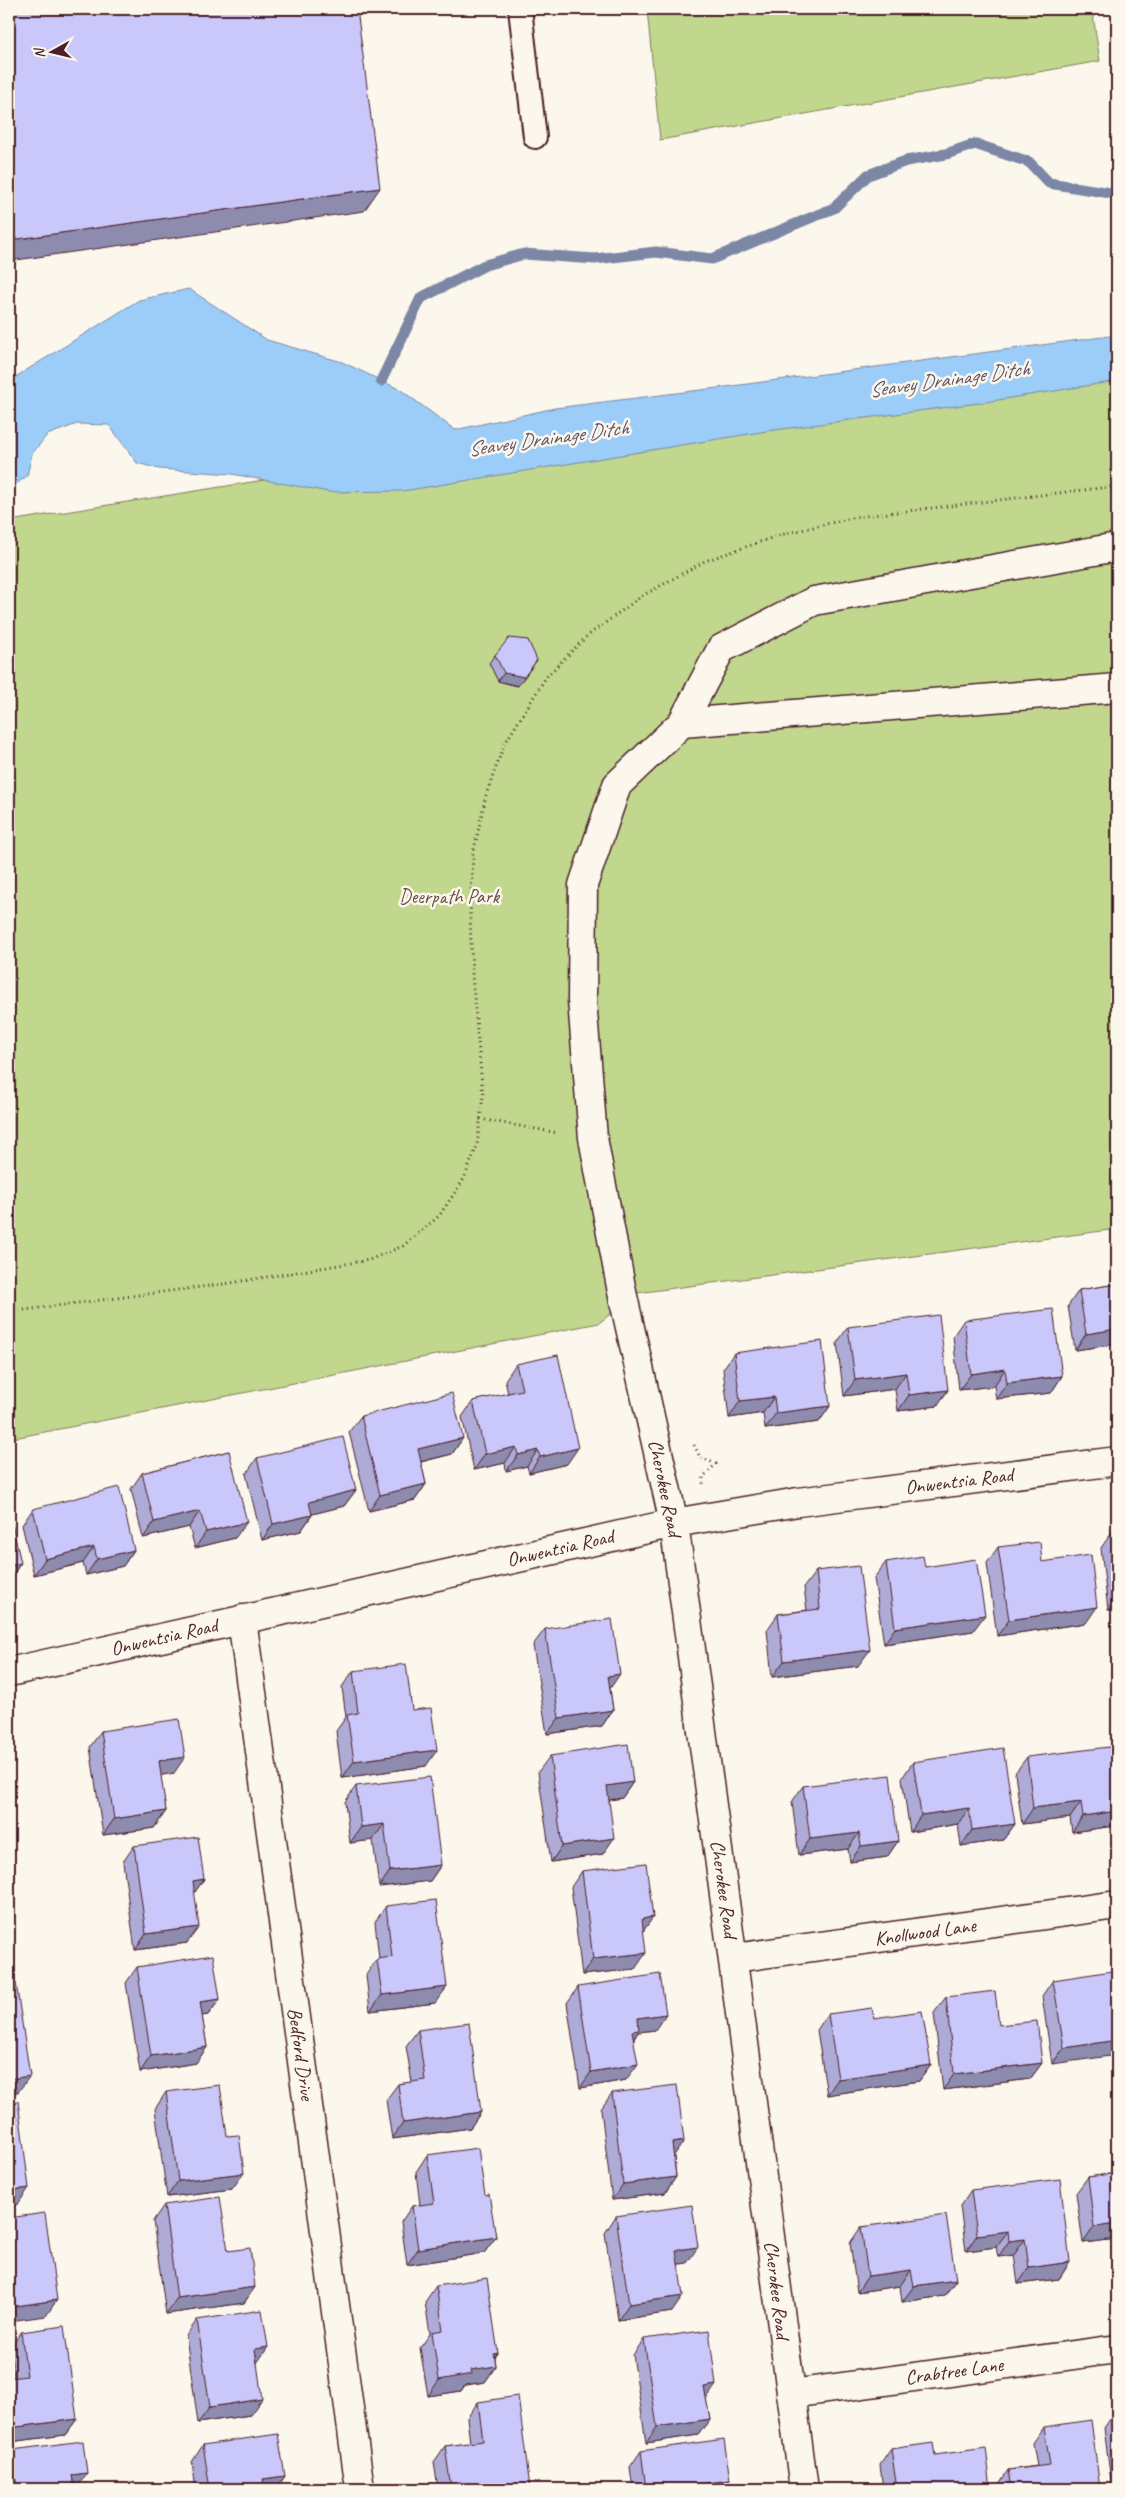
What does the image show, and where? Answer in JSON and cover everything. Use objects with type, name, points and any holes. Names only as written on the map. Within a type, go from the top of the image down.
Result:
[{"type":"street","name":"Cherokee Road","points":[[804,2489],[674,1522],[622,1292],[593,1138],[582,1000],[583,885],[617,785],[682,723],[721,649],[814,601],[1117,548]]},
{"type":"street","points":[[682,723],[1117,688]]},
{"type":"street","name":"Onwentsia Road","points":[[9,1672],[674,1522],[798,1502],[1117,1461]]},
{"type":"street","name":"Bedford Drive","points":[[242,1619],[360,2489]]},
{"type":"street","name":"Knollwood Lane","points":[[734,1958],[1117,1905]]},
{"type":"street","name":"Crabtree Lane","points":[[791,2394],[1117,2349]]},
{"type":"lane","points":[[520,9],[535,137]]},
{"type":"path","points":[[9,1312],[224,1284],[368,1260],[403,1246],[439,1216],[464,1179],[477,1146],[483,1096],[472,975],[470,916],[473,854],[486,795],[504,745],[546,677],[587,636],[642,596],[705,561],[780,535],[856,517],[1117,486]]},
{"type":"green space","points":[[647,9],[1092,9],[1100,61],[660,140]]},
{"type":"green space","name":"Deerpath Park","points":[[1117,343],[1117,1229],[637,1293],[599,1323],[9,1439],[9,521]]},
{"type":"water","name":"Seavey Drainage Ditch","points":[[189,289],[267,340],[342,362],[401,390],[455,430],[555,408],[1117,335],[1117,381],[979,403],[767,431],[403,491],[329,492],[232,474],[159,469],[137,463],[109,425],[77,424],[47,435],[32,454],[27,476],[9,489],[9,381],[139,300]]},
{"type":"building","points":[[9,9],[357,9],[380,188],[11,240],[11,318],[9,318]]},
{"type":"building","points":[[509,638],[528,640],[537,660],[524,677],[504,673],[495,655]]},
{"type":"building","points":[[1117,1284],[1117,1329],[1086,1334],[1079,1290]]},
{"type":"building","points":[[1053,1309],[1062,1376],[1007,1383],[1005,1369],[971,1374],[964,1320]]},
{"type":"building","points":[[939,1315],[948,1390],[909,1395],[906,1373],[855,1380],[848,1327]]},
{"type":"building","points":[[822,1341],[830,1406],[776,1413],[774,1397],[740,1401],[734,1353]]},
{"type":"building","points":[[558,1355],[578,1448],[540,1457],[538,1450],[518,1455],[516,1447],[485,1454],[473,1401],[522,1390],[516,1364]]},
{"type":"building","points":[[452,1393],[463,1438],[418,1449],[426,1484],[380,1495],[361,1416]]},
{"type":"building","points":[[343,1437],[356,1490],[309,1502],[312,1515],[273,1524],[257,1458]]},
{"type":"building","points":[[229,1451],[247,1522],[206,1532],[200,1511],[154,1522],[142,1473]]},
{"type":"building","points":[[119,1487],[134,1550],[97,1559],[94,1547],[45,1559],[33,1509]]},
{"type":"building","points":[[9,1515],[21,1563],[9,1566]]},
{"type":"building","points":[[1112,1532],[1117,1532],[1117,1579]]},
{"type":"building","points":[[1040,1542],[1042,1562],[1091,1555],[1097,1607],[1009,1620],[998,1547]]},
{"type":"building","points":[[923,1556],[925,1567],[976,1559],[985,1615],[895,1628],[886,1562]]},
{"type":"building","points":[[859,1566],[870,1650],[784,1661],[778,1614],[820,1609],[816,1571]]},
{"type":"building","points":[[612,1619],[620,1674],[608,1676],[613,1710],[559,1718],[545,1629]]},
{"type":"building","points":[[406,1664],[412,1710],[431,1708],[437,1750],[354,1761],[347,1715],[358,1713],[353,1671]]},
{"type":"building","points":[[179,1719],[185,1757],[159,1761],[166,1811],[114,1819],[101,1731]]},
{"type":"building","points":[[628,1744],[633,1782],[607,1786],[614,1838],[562,1846],[550,1756]]},
{"type":"building","points":[[1117,1746],[1117,1811],[1083,1816],[1081,1802],[1033,1808],[1027,1757]]},
{"type":"building","points":[[1003,1748],[1015,1824],[972,1830],[969,1808],[921,1815],[913,1762]]},
{"type":"building","points":[[890,1775],[898,1841],[861,1846],[859,1833],[810,1839],[803,1786]]},
{"type":"building","points":[[430,1777],[441,1865],[390,1871],[384,1824],[361,1827],[356,1786]]},
{"type":"building","points":[[198,1837],[204,1879],[193,1881],[199,1927],[146,1934],[134,1846]]},
{"type":"building","points":[[646,1863],[653,1917],[642,1919],[646,1953],[593,1959],[582,1871]]},
{"type":"building","points":[[436,1900],[447,1987],[382,1995],[377,1959],[392,1957],[386,1906]]},
{"type":"building","points":[[9,1943],[11,1963],[9,1963]]},
{"type":"building","points":[[213,1955],[220,1999],[200,2002],[207,2047],[151,2056],[137,1967]]},
{"type":"building","points":[[1112,1971],[1114,1984],[1117,1984],[1117,2040],[1064,2048],[1053,1980]]},
{"type":"building","points":[[660,1974],[666,2014],[638,2018],[639,2030],[632,2031],[638,2064],[591,2072],[578,1987]]},
{"type":"building","points":[[16,1983],[30,2076],[9,2079],[9,1984]]},
{"type":"building","points":[[995,1991],[999,2025],[1037,2021],[1042,2063],[954,2074],[946,1997]]},
{"type":"building","points":[[872,2008],[874,2018],[922,2011],[931,2065],[838,2079],[828,2014]]},
{"type":"building","points":[[469,2023],[481,2112],[403,2123],[398,2084],[425,2080],[418,2030]]},
{"type":"building","points":[[220,2085],[227,2136],[239,2135],[244,2173],[178,2181],[166,2092]]},
{"type":"building","points":[[677,2085],[684,2141],[672,2143],[676,2177],[623,2184],[612,2093]]},
{"type":"building","points":[[18,2101],[29,2188],[9,2191],[9,2102]]},
{"type":"building","points":[[478,2148],[485,2195],[489,2194],[496,2237],[418,2249],[412,2206],[434,2203],[427,2155]]},
{"type":"building","points":[[1117,2173],[1117,2224],[1094,2227],[1088,2177]]},
{"type":"building","points":[[1060,2179],[1070,2262],[1029,2268],[1025,2239],[1009,2241],[1008,2231],[977,2235],[971,2190]]},
{"type":"building","points":[[220,2197],[228,2251],[250,2248],[255,2287],[177,2298],[164,2205]]},
{"type":"building","points":[[692,2205],[698,2247],[676,2250],[683,2296],[629,2304],[616,2216]]},
{"type":"building","points":[[45,2213],[57,2300],[9,2307],[9,2218]]},
{"type":"building","points":[[946,2215],[956,2280],[914,2286],[911,2270],[868,2276],[861,2227]]},
{"type":"building","points":[[487,2278],[498,2353],[494,2354],[496,2366],[471,2370],[472,2374],[439,2380],[432,2332],[443,2330],[436,2286]]},
{"type":"building","points":[[262,2310],[268,2347],[255,2349],[262,2399],[210,2407],[197,2320]]},
{"type":"building","points":[[64,2326],[77,2419],[9,2428],[9,2378],[27,2376],[21,2332]]},
{"type":"building","points":[[709,2330],[716,2385],[704,2387],[710,2419],[657,2427],[644,2339]]},
{"type":"building","points":[[518,2396],[530,2488],[451,2489],[445,2446],[483,2441],[478,2402]]},
{"type":"building","points":[[1091,2420],[1100,2489],[1011,2489],[1008,2470],[1050,2465],[1044,2427]]},
{"type":"building","points":[[278,2434],[285,2476],[263,2479],[265,2489],[210,2489],[203,2445]]},
{"type":"building","points":[[724,2439],[730,2480],[700,2484],[701,2489],[646,2489],[641,2451]]},
{"type":"building","points":[[83,2441],[87,2473],[72,2475],[74,2489],[17,2489],[12,2450]]},
{"type":"building","points":[[933,2443],[935,2455],[986,2448],[991,2489],[897,2489],[891,2449]]},
{"type":"waterway","points":[[381,381],[421,298],[485,265],[524,254],[595,259],[656,252],[712,259],[834,208],[868,175],[906,161],[946,154],[975,144],[1029,162],[1049,183],[1117,194]]}]
